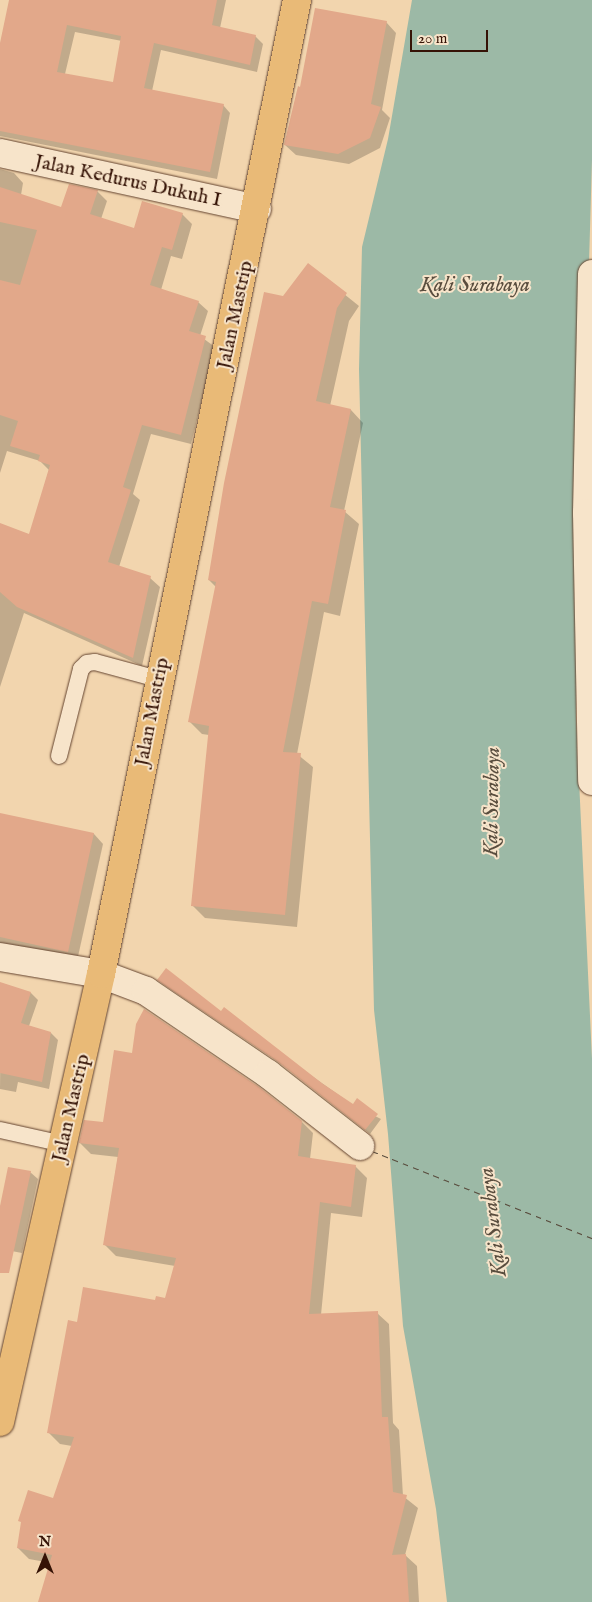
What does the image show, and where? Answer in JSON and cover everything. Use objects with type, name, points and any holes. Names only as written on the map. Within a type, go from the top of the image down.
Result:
[{"type":"main road","name":"Jalan Mastrip","points":[[0,1422],[101,974],[158,679],[257,209],[297,0]]},
{"type":"street","name":"Jalan Kedurus Dukuh I","points":[[0,153],[257,209]]},
{"type":"street","points":[[592,274],[587,513],[592,781]]},
{"type":"street","points":[[0,957],[101,974],[146,991],[189,1018],[268,1074],[360,1146]]},
{"type":"lane","points":[[59,756],[81,669],[87,663],[95,662],[158,679]]},
{"type":"lane","points":[[0,1130],[63,1144]]},
{"type":"water","name":"Kali Surabaya","points":[[412,0],[592,0],[592,160],[576,715],[592,1059],[592,1602],[447,1602],[436,1509],[403,1326],[388,1134],[374,1010],[359,369],[362,247],[388,139]]},
{"type":"building","points":[[9,0],[217,0],[212,25],[256,35],[250,65],[154,43],[144,88],[224,104],[210,172],[0,131],[0,43]],"holes":[[[67,25],[121,36],[113,82],[57,72]]]},
{"type":"building","points":[[315,8],[387,21],[371,104],[381,107],[370,138],[338,154],[284,145],[298,86],[300,87]]},
{"type":"building","points":[[69,184],[98,190],[90,214],[134,228],[142,201],[183,213],[172,250],[162,247],[150,285],[199,301],[189,331],[206,336],[181,435],[142,425],[123,487],[131,490],[108,562],[151,576],[133,658],[17,607],[0,592],[0,523],[29,534],[50,465],[38,461],[40,455],[10,446],[18,421],[0,415],[0,280],[20,285],[37,230],[0,222],[0,187],[61,207]]},
{"type":"building","points":[[308,263],[347,293],[337,308],[316,401],[351,409],[330,507],[346,510],[328,604],[312,601],[283,752],[301,753],[285,915],[191,906],[209,726],[188,722],[216,582],[208,580],[224,483],[264,292],[283,296]]},
{"type":"building","points":[[0,813],[94,833],[68,952],[0,937]]},
{"type":"building","points":[[166,968],[221,1011],[224,1007],[323,1084],[353,1104],[357,1098],[378,1114],[365,1130],[277,1061],[157,980]]},
{"type":"building","points":[[0,982],[31,992],[21,1023],[51,1032],[42,1082],[0,1073]]},
{"type":"building","points":[[144,1009],[259,1087],[302,1121],[298,1156],[356,1165],[351,1207],[320,1202],[309,1314],[378,1311],[382,1417],[388,1417],[393,1492],[407,1495],[392,1555],[406,1554],[409,1602],[38,1602],[52,1555],[17,1548],[21,1522],[18,1521],[28,1490],[53,1498],[74,1437],[47,1433],[68,1320],[77,1322],[83,1287],[155,1300],[156,1296],[165,1298],[176,1258],[103,1245],[119,1148],[79,1143],[84,1120],[103,1122],[114,1050],[132,1053],[136,1024]]},
{"type":"building","points":[[8,1167],[31,1171],[9,1273],[0,1273],[0,1206]]},
{"type":"ferry route","points":[[372,1151],[592,1238]]}]
